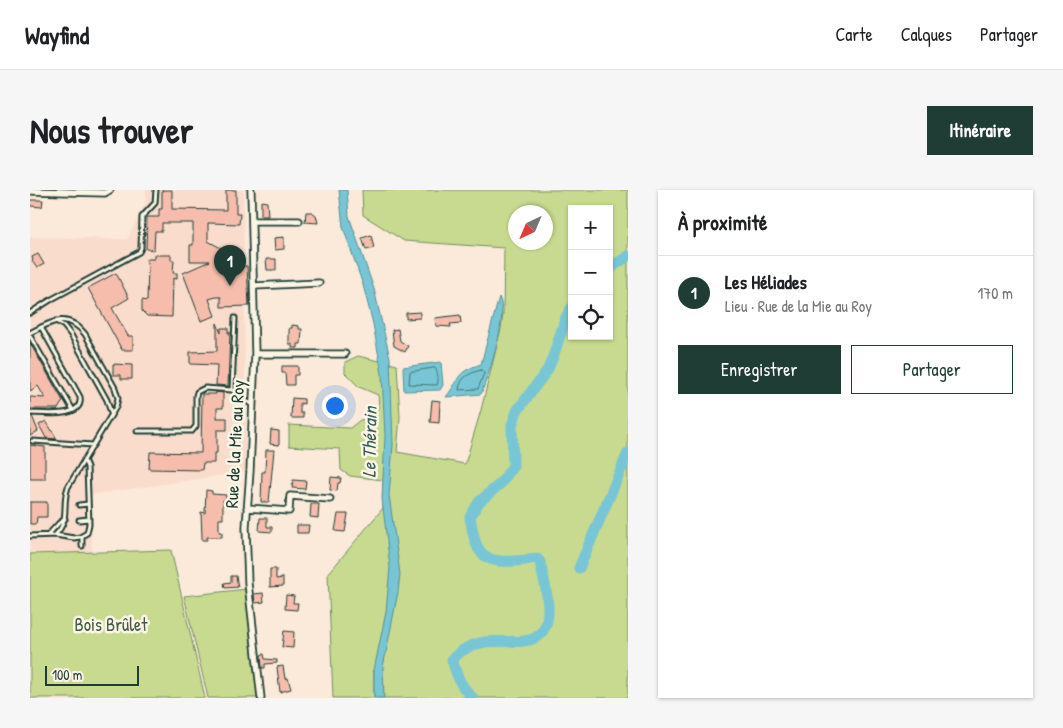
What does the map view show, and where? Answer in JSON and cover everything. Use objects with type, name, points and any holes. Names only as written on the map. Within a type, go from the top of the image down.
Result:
[{"type":"street","points":[[30,191],[105,193],[110,190]]},
{"type":"street","name":"Rue de la Mie au Roy","points":[[251,190],[255,354],[247,508],[248,576],[261,698]]},
{"type":"street","points":[[252,221],[298,221]]},
{"type":"street","points":[[254,286],[319,283]]},
{"type":"street","points":[[255,354],[345,354]]},
{"type":"street","points":[[247,508],[289,511],[290,496],[330,499]]},
{"type":"lane","points":[[30,313],[139,252],[141,248],[142,217],[155,203],[156,190]]},
{"type":"lane","points":[[232,390],[235,318]]},
{"type":"lane","points":[[56,536],[63,526],[65,519],[66,491],[111,414],[117,402],[117,392],[84,334],[70,322],[64,320],[55,321],[30,334],[73,410]]},
{"type":"lane","points":[[55,321],[64,326],[71,335],[107,400],[111,414]]},
{"type":"lane","points":[[30,413],[63,414],[73,410],[80,404],[80,397],[41,327]]},
{"type":"lane","points":[[137,431],[192,431],[196,426],[196,396],[198,392],[206,388],[232,390],[253,405]]},
{"type":"lane","points":[[32,441],[93,444]]},
{"type":"lane","points":[[30,536],[74,538],[87,533],[89,519],[87,467],[84,460]]},
{"type":"lane","points":[[78,505],[88,504]]},
{"type":"lane","points":[[48,536],[59,522],[65,519]]},
{"type":"lane","points":[[79,520],[89,519]]},
{"type":"lane","points":[[82,536],[82,546]]},
{"type":"shaded area","points":[[146,190],[243,190],[246,472],[90,495],[92,552],[30,554],[30,237],[127,239],[146,202]]},
{"type":"green space","points":[[362,190],[628,190],[628,698],[376,698],[374,670],[374,698],[333,698],[328,574],[383,508],[383,480],[350,476],[341,470],[340,449],[289,446],[289,425],[350,428],[360,420],[372,419],[379,406],[378,395],[359,387],[345,373],[345,362],[358,356],[397,365],[400,417],[397,452],[465,464],[481,410],[501,329],[504,248],[404,241],[363,215]]},
{"type":"green space","name":"Bois Brûlet","points":[[171,550],[205,698],[30,698],[30,554]]},
{"type":"green space","points":[[247,589],[258,698],[208,698],[184,596]]},
{"type":"water","points":[[339,190],[347,190],[349,216],[374,289],[390,358],[393,445],[389,495],[400,574],[383,667],[384,698],[374,698],[374,670],[386,612],[390,567],[382,499],[385,436],[382,374],[373,324],[363,285],[343,227]]},
{"type":"water","points":[[499,297],[502,317],[500,330],[489,373],[481,394],[446,397],[462,373],[481,364]]},
{"type":"water","points":[[441,362],[443,385],[440,390],[404,391],[403,367]]},
{"type":"building","points":[[162,190],[172,190],[172,209],[226,210],[226,190],[236,190],[236,214],[240,214],[239,224],[208,223],[208,241],[230,253],[242,266],[247,266],[249,306],[221,307],[221,297],[209,299],[215,316],[201,321],[183,273],[210,261],[190,261],[190,245],[193,245],[193,223],[162,223],[162,231],[155,231],[154,250],[146,249],[147,217],[159,217],[159,209],[162,209]]},
{"type":"building","points":[[30,200],[43,200],[42,207],[30,206]]},
{"type":"building","points":[[261,201],[267,202],[268,216],[261,216]]},
{"type":"building","points":[[306,212],[312,212],[316,215],[318,223],[305,222]]},
{"type":"building","points":[[371,235],[374,248],[366,250],[362,238]]},
{"type":"building","points":[[284,237],[284,249],[275,250],[274,238]]},
{"type":"building","points":[[38,254],[44,264],[37,268],[32,261],[32,257]]},
{"type":"building","points":[[154,255],[171,255],[171,260],[174,260],[173,273],[177,273],[177,279],[173,278],[172,317],[147,316],[142,311],[142,300],[147,301],[147,259],[154,259]]},
{"type":"building","points":[[266,259],[276,259],[276,270],[267,270]]},
{"type":"building","points":[[116,273],[129,298],[112,308],[128,336],[133,336],[133,350],[122,350],[88,288]]},
{"type":"building","points":[[420,312],[420,318],[406,319],[406,313]]},
{"type":"building","points":[[460,315],[461,323],[450,324],[451,327],[436,326],[435,318]]},
{"type":"building","points":[[217,323],[221,333],[221,328],[228,328],[228,333],[230,332],[228,386],[216,385],[217,365],[190,364],[190,352],[217,351]]},
{"type":"building","points":[[292,325],[299,326],[299,329],[302,329],[301,344],[298,344],[298,348],[292,348],[292,344],[289,344],[289,328],[292,328]]},
{"type":"building","points":[[398,329],[400,341],[408,346],[405,352],[394,346],[392,330]]},
{"type":"building","points":[[30,343],[63,401],[58,409],[30,409],[30,397],[45,398],[38,386],[30,391]]},
{"type":"building","points":[[113,364],[132,365],[132,379],[121,379],[121,375],[113,375]]},
{"type":"building","points":[[282,366],[298,366],[298,375],[294,375],[294,385],[286,385]]},
{"type":"building","points":[[216,392],[223,393],[223,408],[217,408],[217,418],[227,418],[227,430],[217,430],[217,453],[214,453],[214,463],[203,463],[202,470],[149,469],[150,452],[201,453],[202,394],[216,394]]},
{"type":"building","points":[[292,398],[304,399],[304,404],[300,403],[300,413],[303,413],[303,418],[291,418]]},
{"type":"building","points":[[432,400],[440,401],[439,423],[430,422]]},
{"type":"building","points":[[30,416],[32,416],[38,431],[30,436]]},
{"type":"building","points":[[46,421],[57,439],[46,438],[39,425]]},
{"type":"building","points":[[271,430],[279,431],[279,445],[270,444]]},
{"type":"building","points":[[30,445],[45,447],[45,479],[30,479]]},
{"type":"building","points":[[266,450],[274,450],[269,502],[261,502],[262,472],[265,472]]},
{"type":"building","points":[[331,477],[341,478],[337,491],[330,490]]},
{"type":"building","points":[[293,480],[306,481],[305,489],[292,488]]},
{"type":"building","points":[[206,490],[212,491],[212,494],[226,495],[226,500],[223,500],[223,519],[219,519],[219,532],[222,532],[222,537],[207,537],[207,540],[202,540],[201,512],[205,513]]},
{"type":"building","points":[[30,502],[47,502],[47,517],[37,517],[36,524],[30,524]]},
{"type":"building","points":[[311,504],[319,504],[318,518],[310,517]]},
{"type":"building","points":[[338,514],[348,514],[345,532],[335,531]]},
{"type":"building","points":[[260,518],[267,518],[267,527],[272,527],[272,532],[259,531]]},
{"type":"building","points":[[297,525],[309,525],[308,533],[297,533]]},
{"type":"building","points":[[270,569],[276,569],[276,579],[283,578],[283,586],[270,587]]},
{"type":"building","points":[[231,576],[236,576],[238,587],[225,588],[224,583],[231,582]]},
{"type":"building","points":[[263,593],[264,602],[255,603],[254,594]]},
{"type":"building","points":[[286,595],[294,596],[293,603],[298,603],[297,610],[285,609]]},
{"type":"building","points":[[284,631],[294,632],[293,648],[282,647]]},
{"type":"building","points":[[264,654],[265,659],[277,660],[277,663],[265,664],[265,668],[262,668],[261,655]]},
{"type":"building","points":[[283,666],[285,679],[288,678],[291,689],[280,692],[277,667]]},
{"type":"waterway","points":[[613,266],[628,256]]},
{"type":"waterway","points":[[473,698],[457,676],[452,660],[455,656],[467,648],[480,643],[496,641],[518,642],[536,637],[543,631],[547,622],[547,597],[540,562],[536,558],[500,561],[485,556],[477,546],[470,517],[479,502],[501,483],[513,466],[512,425],[517,411],[548,369],[568,314]]},
{"type":"waterway","points":[[579,568],[628,453]]},
{"type":"place","name":"Les Héliades","points":[[230,286]]},
{"type":"water label","name":"Le Thérain","points":[[369,442]]}]
